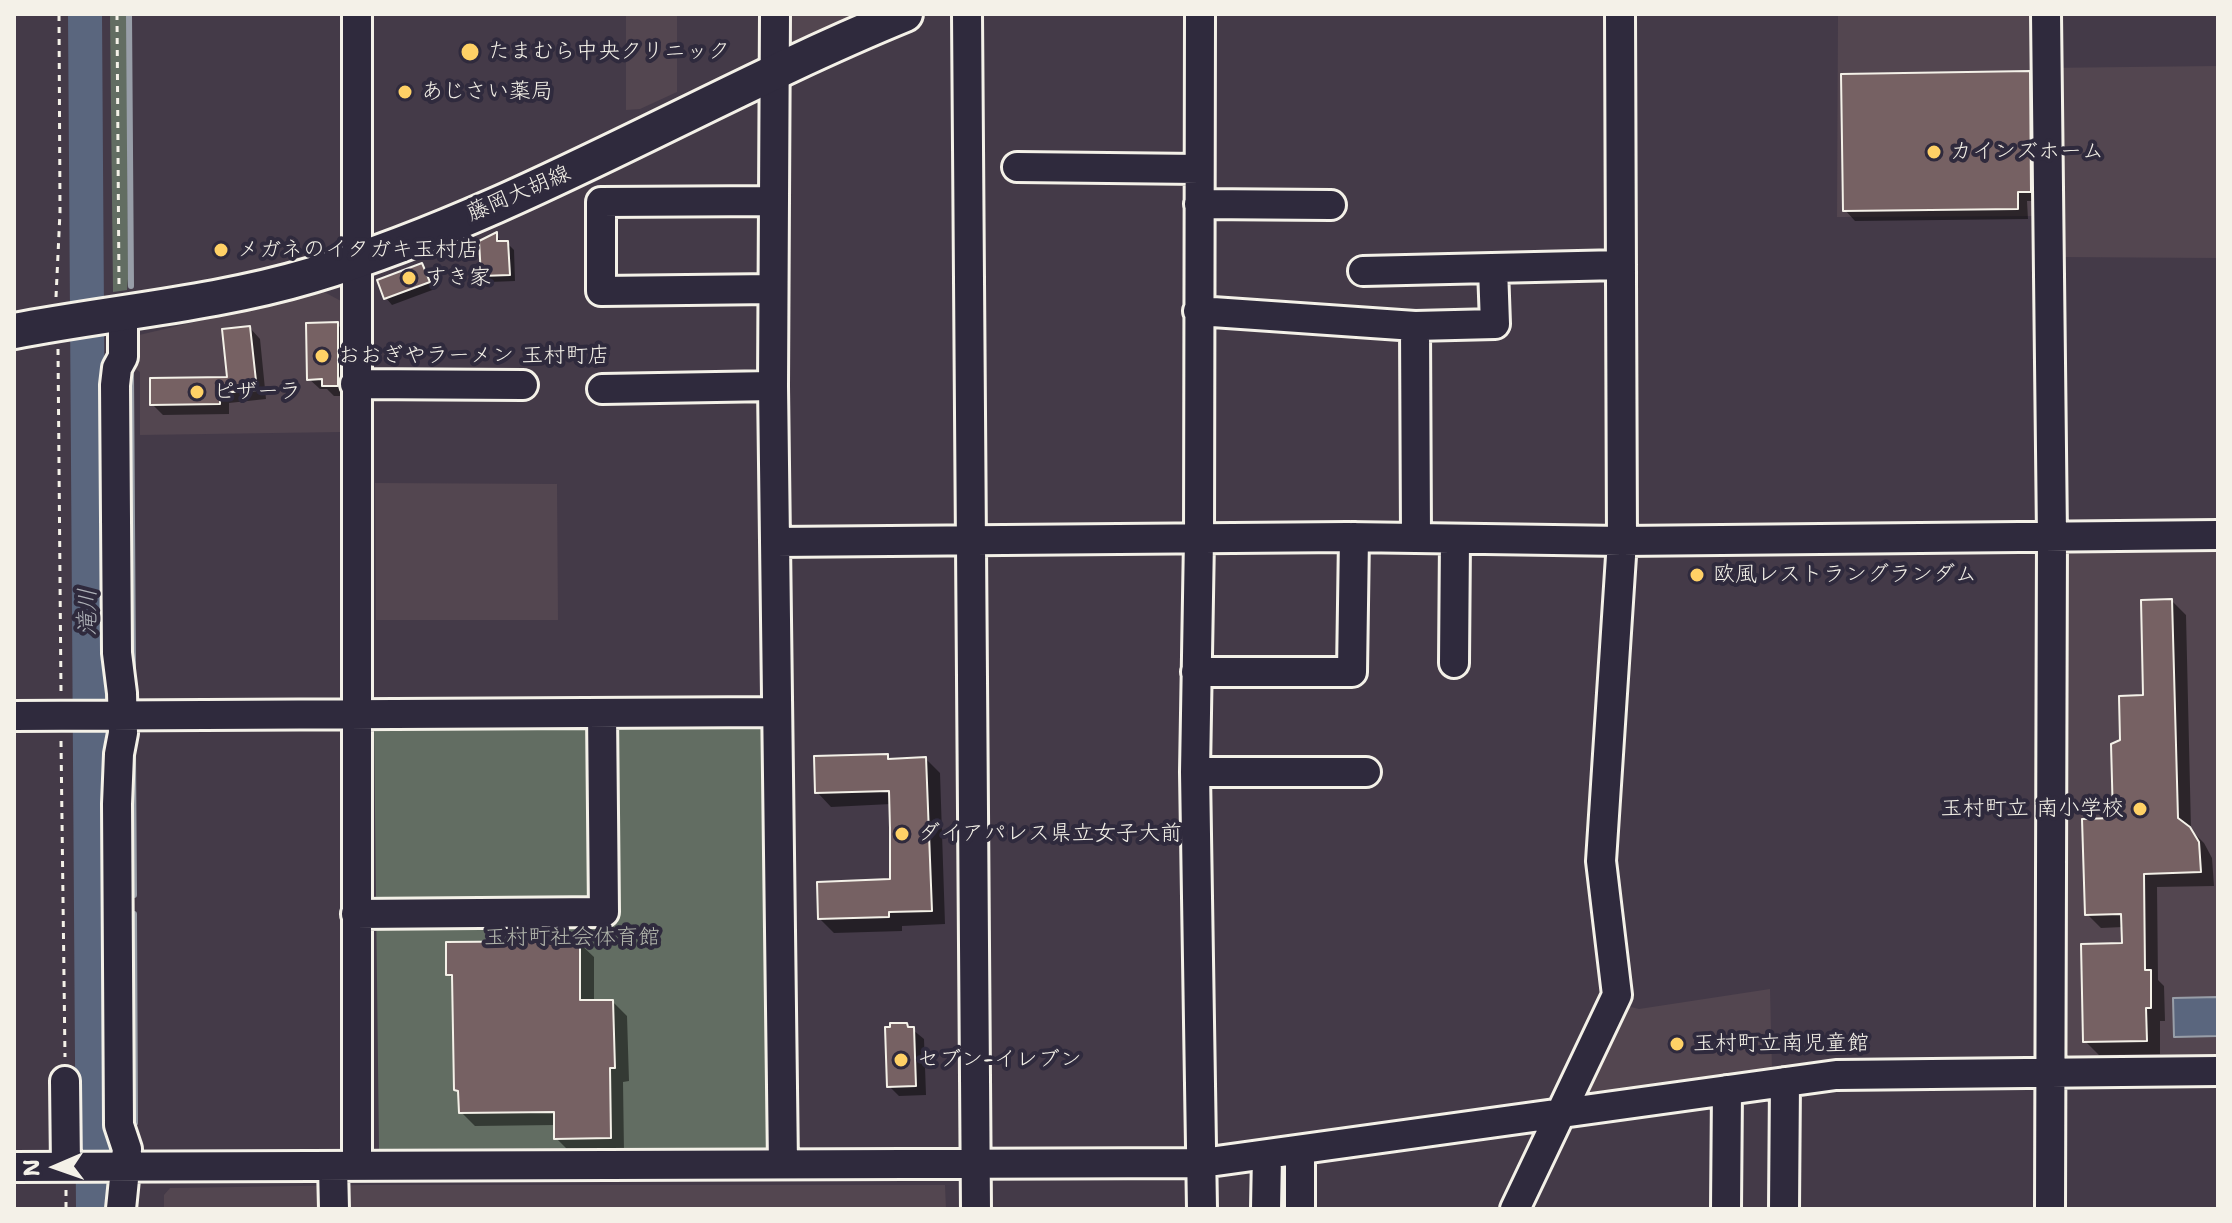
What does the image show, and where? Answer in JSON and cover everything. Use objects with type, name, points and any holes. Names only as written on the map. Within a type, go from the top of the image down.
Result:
[{"type":"main road","name":"藤岡大胡線","points":[[61,313],[258,289],[355,260],[550,182],[905,14]]},
{"type":"main road","points":[[14,331],[61,313]]},
{"type":"street","points":[[334,1209],[345,1166],[356,914],[357,14]]},
{"type":"street","points":[[775,14],[773,386],[783,1164]]},
{"type":"street","points":[[967,14],[976,1209]]},
{"type":"street","points":[[1200,14],[1199,539],[1195,772],[1202,1209]]},
{"type":"street","points":[[1515,1209],[1617,995],[1601,861],[1622,541],[1620,14]]},
{"type":"street","points":[[2046,14],[2052,536],[2050,1209]]},
{"type":"street","points":[[1017,167],[1199,169]]},
{"type":"street","points":[[773,201],[601,202],[601,291],[773,289]]},
{"type":"street","points":[[1199,204],[1331,205]]},
{"type":"street","points":[[1363,271],[1621,265]]},
{"type":"street","points":[[1198,311],[1415,326],[1495,324],[1493,268]]},
{"type":"street","points":[[118,307],[123,357],[116,376],[115,401],[119,1125],[127,1149],[121,1166],[121,1209]]},
{"type":"street","points":[[1415,326],[1416,538]]},
{"type":"street","points":[[355,384],[523,385]]},
{"type":"street","points":[[602,389],[773,386]]},
{"type":"street","points":[[776,542],[1354,537],[1622,541],[2218,535]]},
{"type":"street","points":[[1196,672],[1352,672],[1354,537]]},
{"type":"street","points":[[1454,663],[1455,539]]},
{"type":"street","points":[[14,716],[776,712]]},
{"type":"street","points":[[356,914],[604,912],[602,713]]},
{"type":"street","points":[[1195,772],[1366,772]]},
{"type":"street","points":[[14,1167],[1202,1163],[1836,1075],[2218,1071]]},
{"type":"street","points":[[65,1081],[68,1166]]},
{"type":"street","points":[[1784,1209],[1785,1082]]},
{"type":"street","points":[[1726,1209],[1727,1090]]},
{"type":"street","points":[[1300,1150],[1300,1209]]},
{"type":"street","points":[[1266,1209],[1267,1155]]},
{"type":"path","points":[[59,14],[61,313]]},
{"type":"path","points":[[117,14],[118,307]]},
{"type":"shaded area","points":[[626,14],[677,14],[677,92],[640,109],[626,110]]},
{"type":"shaded area","points":[[782,14],[864,14],[782,55]]},
{"type":"shaded area","points":[[1838,14],[2039,14],[2040,68],[2218,66],[2218,258],[2056,257],[2055,216],[1837,217]]},
{"type":"shaded area","points":[[324,292],[341,301],[341,432],[140,435],[140,372],[134,368],[134,355],[140,354],[139,335]]},
{"type":"shaded area","points":[[375,483],[557,484],[558,620],[376,620]]},
{"type":"shaded area","name":"玉村町立 南小学校","points":[[2071,552],[2218,552],[2218,1060],[2062,1062],[2063,559]]},
{"type":"shaded area","points":[[1770,989],[1772,1070],[1580,1096],[1623,1005],[1639,1009]]},
{"type":"shaded area","points":[[945,1185],[946,1209],[164,1209],[164,1195],[170,1188]]},
{"type":"green space","points":[[110,14],[127,14],[128,279],[127,290],[113,292]]},
{"type":"green space","name":"玉村町社会体育館","points":[[767,721],[770,1148],[379,1149],[374,727]]},
{"type":"water","points":[[2218,997],[2218,1036],[2174,1037],[2173,998]]},
{"type":"building","points":[[2030,71],[2031,192],[2018,192],[2018,209],[1843,211],[1841,74]]},
{"type":"building","points":[[497,232],[497,241],[508,241],[510,275],[481,276],[479,241]]},
{"type":"building","points":[[422,263],[430,282],[384,299],[377,280]]},
{"type":"building","points":[[338,322],[338,386],[322,386],[322,379],[307,380],[306,323]]},
{"type":"building","points":[[250,326],[257,390],[220,393],[220,404],[150,405],[150,378],[227,377],[222,329]]},
{"type":"building","points":[[2172,599],[2178,818],[2190,827],[2199,842],[2201,872],[2144,874],[2145,970],[2151,970],[2151,1008],[2146,1008],[2147,1041],[2083,1042],[2081,944],[2122,943],[2121,914],[2085,915],[2082,819],[2113,818],[2111,744],[2120,740],[2119,696],[2143,695],[2141,600]]},
{"type":"building","name":"ダイアパレス県立女子大前","points":[[888,754],[888,759],[926,757],[932,911],[889,912],[889,917],[818,919],[817,882],[890,879],[890,828],[889,791],[815,793],[814,756]]},
{"type":"building","points":[[580,941],[580,1000],[613,1000],[615,1068],[610,1068],[611,1138],[554,1139],[554,1112],[459,1113],[458,1091],[454,1090],[452,975],[446,975],[446,942]]},
{"type":"building","points":[[890,1023],[907,1023],[908,1027],[914,1027],[916,1086],[887,1087],[885,1027],[890,1027]]},
{"type":"waterway","name":"滝川","points":[[85,14],[93,1209]]},
{"type":"waterway","points":[[129,14],[131,286]]},
{"type":"waterway","points":[[131,371],[133,670]]},
{"type":"waterway","points":[[133,752],[134,895]]},
{"type":"waterway","points":[[134,914],[135,1123]]},
{"type":"place","name":"たまむら中央クリニック","points":[[470,52]]},
{"type":"place","name":"あじさい薬局","points":[[405,92]]},
{"type":"place","name":"カインズホーム","points":[[1934,152]]},
{"type":"place","name":"メガネのイタガキ玉村店","points":[[221,250]]},
{"type":"place","name":"すき家","points":[[409,278]]},
{"type":"place","name":"おおぎやラーメン 玉村町店","points":[[322,356]]},
{"type":"place","name":"ピザーラ","points":[[197,392]]},
{"type":"place","name":"欧風レストラングランダム","points":[[1697,575]]},
{"type":"place","name":"玉村町立 南小学校","points":[[2140,809]]},
{"type":"place","name":"ダイアパレス県立女子大前","points":[[902,834]]},
{"type":"place","name":"玉村町立南児童館","points":[[1677,1044]]},
{"type":"place","name":"セブン-イレブン","points":[[901,1060]]}]
